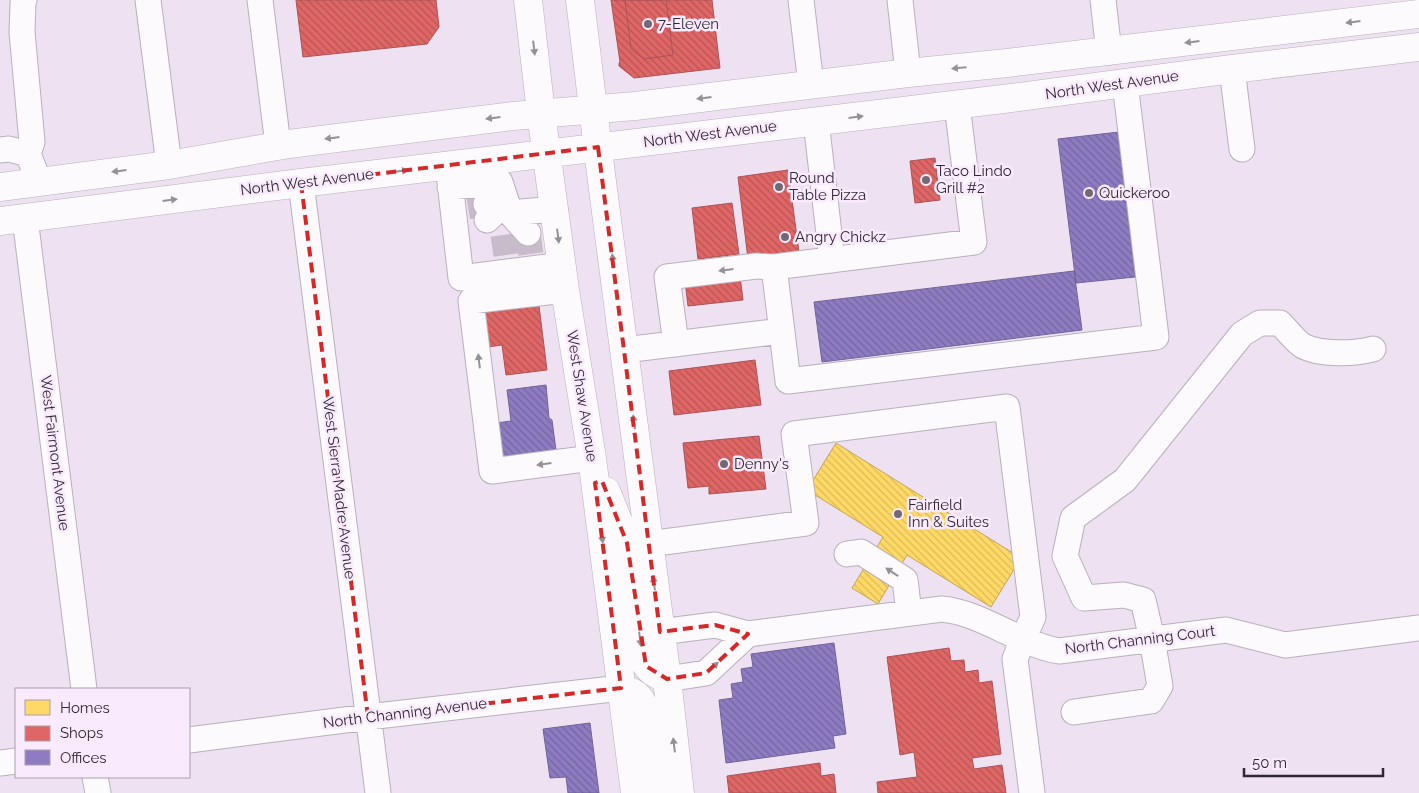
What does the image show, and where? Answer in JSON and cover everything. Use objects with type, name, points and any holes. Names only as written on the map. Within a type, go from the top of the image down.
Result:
[{"type":"main road","name":"West Shaw Avenue","points":[[528,0],[563,278],[592,458],[635,793]]},
{"type":"main road","points":[[580,0],[680,793]]},
{"type":"main road","points":[[0,187],[169,165],[278,145],[541,113],[635,106],[908,73],[1109,52],[1419,14]]},
{"type":"main road","points":[[1272,64],[1336,42],[1419,31]]},
{"type":"main road","name":"North West Avenue","points":[[13,219],[301,183],[494,217],[547,154],[1419,47]]},
{"type":"main road","points":[[957,105],[962,95],[969,89],[1090,70],[1109,52]]},
{"type":"main road","points":[[0,206],[146,186],[163,177],[169,165]]},
{"type":"main road","points":[[592,458],[627,544],[642,656],[646,666],[656,674],[667,678]]},
{"type":"main road","points":[[622,688],[633,691],[641,699],[645,707],[660,793]]},
{"type":"street","points":[[148,0],[169,165]]},
{"type":"street","points":[[260,0],[278,145]]},
{"type":"street","points":[[801,0],[811,86]]},
{"type":"street","points":[[900,0],[908,73]]},
{"type":"street","points":[[1103,0],[1109,52]]},
{"type":"street","points":[[24,2],[22,32],[32,142],[28,154],[34,168],[36,182]]},
{"type":"street","points":[[1232,69],[1242,149]]},
{"type":"street","points":[[774,267],[788,381],[1156,337],[1125,83]]},
{"type":"street","points":[[676,344],[667,277],[756,266],[774,267],[974,242],[957,105]]},
{"type":"street","points":[[816,122],[832,260]]},
{"type":"street","points":[[0,150],[9,149],[28,154]]},
{"type":"street","name":"West Sierra Madre Avenue","points":[[301,183],[378,793]]},
{"type":"street","points":[[494,217],[555,209]]},
{"type":"street","points":[[494,217],[563,278]]},
{"type":"street","name":"West Fairmont Avenue","points":[[13,219],[84,688]]},
{"type":"street","points":[[563,278],[471,301],[492,471],[592,458]]},
{"type":"street","points":[[1074,712],[1151,701],[1160,686],[1143,600],[1124,595],[1084,598],[1065,556],[1073,518],[1125,480],[1242,334],[1260,323],[1280,323],[1302,345],[1323,352],[1361,352],[1373,349]]},
{"type":"street","points":[[624,350],[782,331]]},
{"type":"street","points":[[649,544],[806,524],[794,434],[1007,407],[1033,617],[1015,659],[1032,793]]},
{"type":"street","points":[[847,554],[861,552],[905,580],[909,614]]},
{"type":"street","name":"North Channing Court","points":[[660,632],[715,625],[748,634],[942,609],[969,615],[1022,639],[1058,651],[1226,630],[1285,645],[1419,628]]},
{"type":"street","points":[[667,678],[706,673],[748,634]]},
{"type":"street","name":"North Channing Avenue","points":[[190,740],[622,688]]},
{"type":"street","points":[[0,763],[15,761]]},
{"type":"street","points":[[96,778],[98,793]]},
{"type":"highlighted area","points":[[598,147],[660,632],[715,625],[748,634],[706,673],[667,679],[646,666],[627,543],[602,481],[595,483],[621,688],[368,717],[301,183]]},
{"type":"building: Homes","name":"Fairfield Inn & Suites","points":[[836,443],[1021,558],[991,607],[907,555],[878,604],[852,588],[883,537],[807,490]]},
{"type":"building: Shops","points":[[296,0],[436,0],[439,27],[427,44],[303,57]]},
{"type":"building: Shops","name":"7-Eleven","points":[[611,0],[712,0],[720,68],[634,78],[619,66]]},
{"type":"building: Shops","name":"7-Eleven","points":[[625,0],[666,0],[673,55],[644,59],[631,49]]},
{"type":"building: Shops","points":[[935,158],[940,200],[915,203],[910,161]]},
{"type":"building: Shops","points":[[788,170],[799,252],[748,259],[738,177]]},
{"type":"building: Shops","points":[[732,203],[739,254],[698,259],[692,208]]},
{"type":"building: Shops","points":[[740,276],[743,300],[688,306],[685,281]]},
{"type":"building: Shops","points":[[538,298],[547,370],[506,375],[502,345],[487,347],[481,304]]},
{"type":"building: Shops","points":[[755,360],[761,405],[674,415],[669,371]]},
{"type":"building: Shops","name":"Denny's","points":[[759,436],[766,489],[709,494],[709,486],[688,488],[683,443]]},
{"type":"building: Shops","points":[[949,648],[951,661],[964,660],[965,672],[978,670],[979,683],[992,681],[1001,754],[972,758],[974,769],[1002,765],[1006,793],[878,793],[877,782],[917,777],[914,752],[900,755],[887,657]]},
{"type":"building: Shops","points":[[820,763],[821,776],[834,774],[836,793],[729,793],[727,776]]},
{"type":"building: Offices","points":[[1119,132],[1135,277],[1076,283],[1058,139]]},
{"type":"building: Offices","points":[[1074,271],[1082,330],[822,362],[814,302]]},
{"type":"building: Offices","points":[[546,385],[549,418],[552,420],[557,458],[501,465],[496,423],[511,421],[507,390]]},
{"type":"building: Offices","points":[[834,643],[846,734],[833,736],[835,748],[726,763],[719,700],[733,698],[731,684],[743,682],[741,669],[753,667],[751,654]]},
{"type":"building: Offices","points":[[590,723],[599,793],[568,793],[566,777],[550,778],[543,729]]},
{"type":"tunnel","points":[[468,207],[486,204]]},
{"type":"tunnel","points":[[528,233],[531,254]]},
{"type":"tunnel","points":[[503,235],[506,255]]},
{"type":"place","name":"7-Eleven","points":[[648,24]]},
{"type":"place","name":"Taco Lindo Grill #2","points":[[926,180]]},
{"type":"place","name":"Round Table Pizza","points":[[779,187]]},
{"type":"place","name":"Quickeroo","points":[[1089,193]]},
{"type":"place","name":"Angry Chickz","points":[[785,237]]},
{"type":"place","name":"Denny's","points":[[724,464]]},
{"type":"place","name":"Fairfield Inn & Suites","points":[[898,514]]}]
